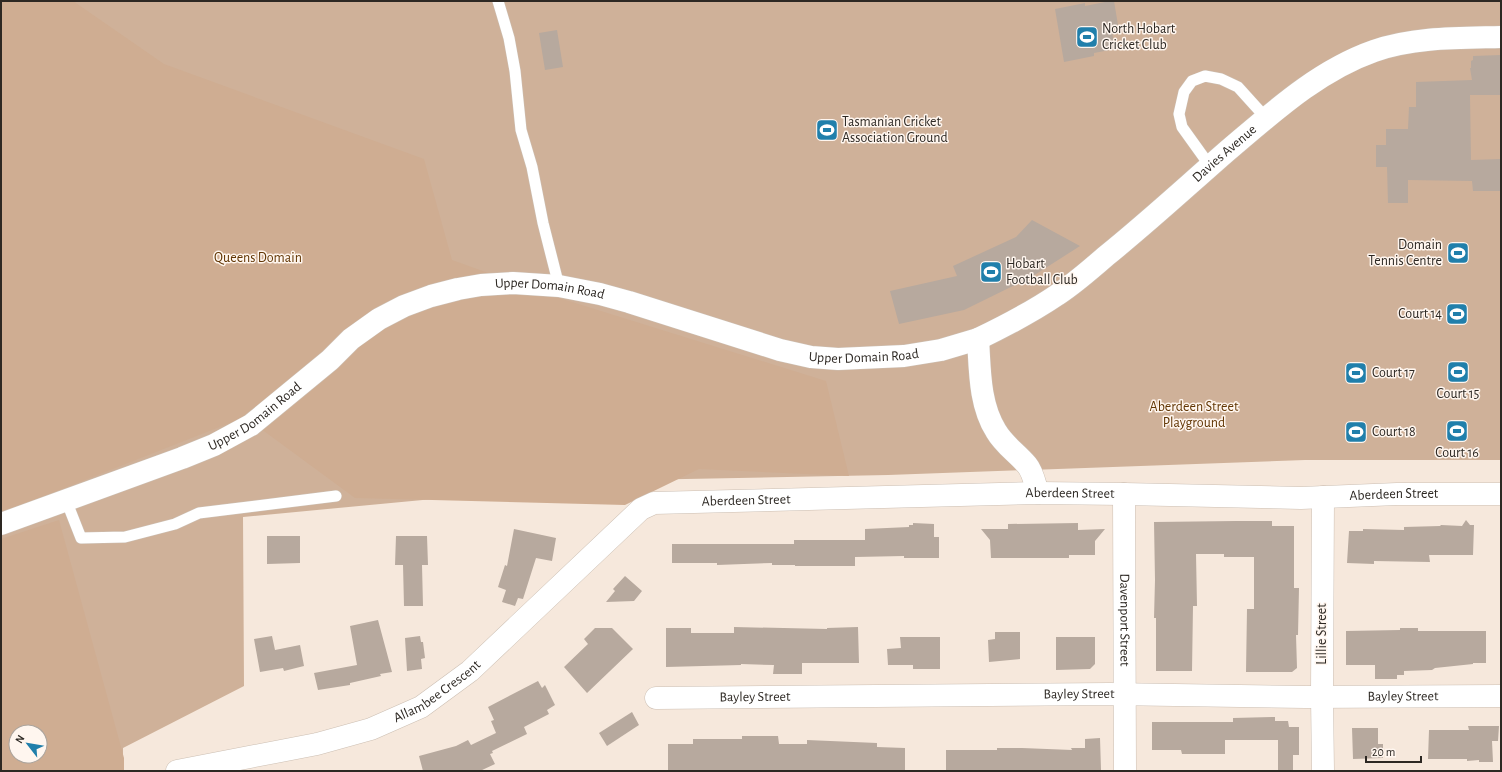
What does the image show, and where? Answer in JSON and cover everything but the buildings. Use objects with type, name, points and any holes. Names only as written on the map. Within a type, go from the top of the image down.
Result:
[{"type":"street","name":"Davies Avenue","points":[[978,339],[1020,319],[1058,295],[1143,226],[1266,118],[1298,93],[1330,72],[1353,59],[1375,50],[1400,44],[1429,40],[1501,37]]},
{"type":"street","name":"Upper Domain Road","points":[[1,524],[214,445],[251,425],[330,360],[351,339],[379,319],[404,306],[431,296],[458,289],[481,285],[513,283],[559,286],[600,294],[629,302],[773,348],[811,357],[838,359],[904,356],[941,350],[978,339]]},
{"type":"street","points":[[978,339],[982,387],[986,409],[995,430],[1006,445],[1028,466],[1038,493]]},
{"type":"street","name":"Aberdeen Street","points":[[641,509],[654,504],[666,502],[1038,493],[1323,497],[1397,494],[1501,494]]},
{"type":"street","name":"Davenport Street","points":[[1124,494],[1126,771]]},
{"type":"street","name":"Lillie Street","points":[[1323,497],[1323,771]]},
{"type":"street","name":"Allambee Crescent","points":[[178,771],[317,744],[371,729],[421,707],[470,671],[641,509]]},
{"type":"street","name":"Bayley Street","points":[[656,698],[1125,694],[1322,697],[1501,696]]},
{"type":"lane","points":[[498,1],[509,38],[515,71],[521,130],[532,167],[543,223],[559,286]]},
{"type":"lane","points":[[1210,166],[1182,127],[1179,114],[1184,92],[1192,81],[1205,76],[1221,79],[1232,84],[1238,87],[1266,118]]},
{"type":"lane","points":[[66,500],[81,538],[125,537],[175,524],[199,513],[336,496]]},
{"type":"green space","name":"Queens Domain","points":[[1,1],[1501,1],[1501,460],[1305,460],[888,475],[633,480],[243,517],[244,686],[123,748],[123,771],[1,771]]},
{"type":"green space","points":[[1,1],[73,1],[164,64],[424,159],[452,260],[556,297],[826,381],[849,476],[699,469],[625,505],[355,498],[245,417],[1,513]]},
{"type":"green space","points":[[59,520],[124,758],[124,771],[1,771],[1,539]]},
{"type":"place","name":"North Hobart Cricket Club","points":[[1087,37]]},
{"type":"place","name":"Tasmanian Cricket Association Ground","points":[[827,130]]},
{"type":"place","name":"Domain Tennis Centre","points":[[1458,253]]},
{"type":"place","name":"Hobart Football Club","points":[[991,272]]},
{"type":"place","name":"Court 14","points":[[1457,314]]},
{"type":"place","name":"Court 15","points":[[1458,372]]},
{"type":"place","name":"Court 17","points":[[1356,373]]},
{"type":"place","name":"Court 16","points":[[1457,431]]},
{"type":"place","name":"Court 18","points":[[1356,432]]},
{"type":"park label","name":"Aberdeen Street Playground","points":[[1194,416]]}]
